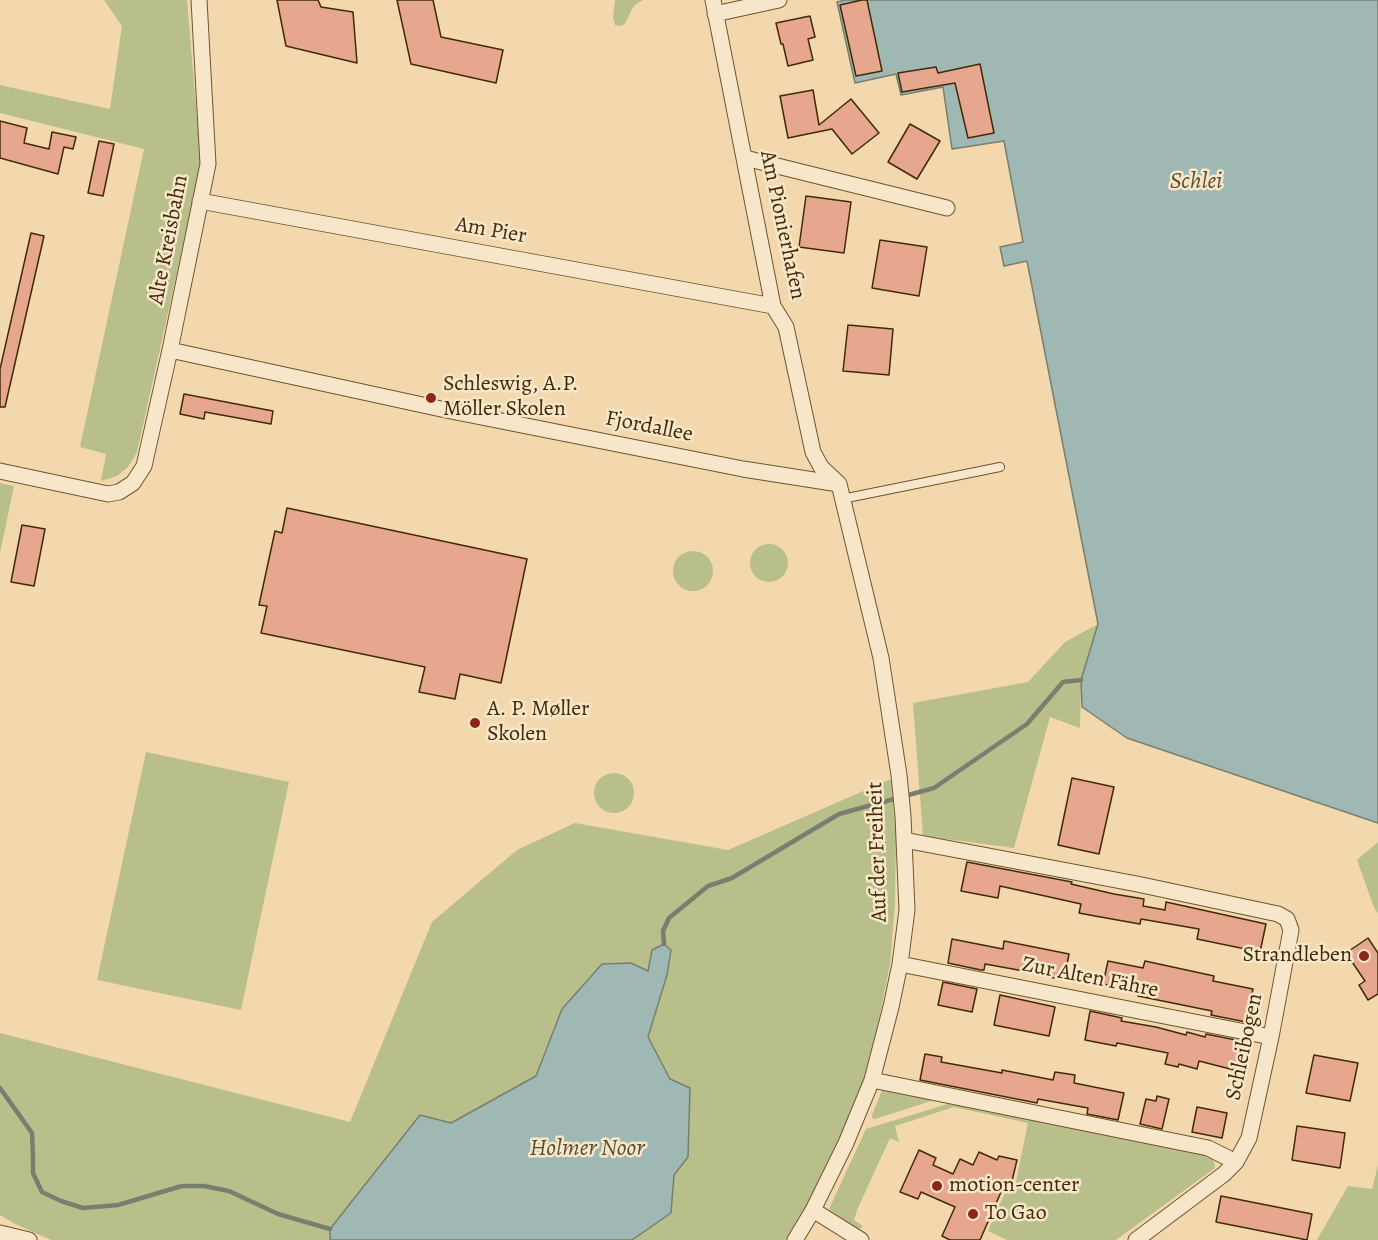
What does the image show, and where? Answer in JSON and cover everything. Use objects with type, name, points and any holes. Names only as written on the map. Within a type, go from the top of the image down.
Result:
[{"type":"street","name":"Alte Kreisbahn","points":[[0,471],[108,494],[119,492],[133,483],[144,466],[208,164],[199,0]]},
{"type":"street","points":[[714,7],[779,0]]},
{"type":"street","name":"Am Pionierhafen","points":[[714,7],[773,306],[786,327],[813,452],[821,467],[841,492]]},
{"type":"street","points":[[745,158],[947,208]]},
{"type":"street","name":"Am Pier","points":[[200,201],[773,306]]},
{"type":"street","name":"Fjordallee","points":[[170,350],[441,409],[743,469],[841,492]]},
{"type":"street","name":"Auf der Freiheit","points":[[795,1240],[813,1210],[846,1143],[872,1080],[900,964],[907,910],[899,775],[881,658],[841,492]]},
{"type":"street","name":"Schleibogen","points":[[904,840],[1129,883],[1278,914],[1287,919],[1291,930],[1271,1037],[1248,1138],[1236,1162]]},
{"type":"street","name":"Zur Alten Fähre","points":[[900,964],[1271,1037]]},
{"type":"street","points":[[872,1080],[1208,1148],[1236,1162],[1224,1174],[1136,1240]]},
{"type":"street","points":[[813,1210],[861,1240]]},
{"type":"street","points":[[0,1234],[6,1240]]},
{"type":"street","points":[[0,1234],[28,1240]]},
{"type":"lane","points":[[841,492],[1000,467]]},
{"type":"green space","points":[[104,0],[187,0],[201,165],[137,452],[128,467],[117,476],[101,481],[106,454],[80,447],[144,149],[0,113],[0,85],[110,109],[122,26]]},
{"type":"green space","points":[[615,0],[643,0],[635,5],[626,22],[620,26],[615,25],[613,17]]},
{"type":"green space","points":[[0,483],[14,486],[0,553]]},
{"type":"green space","points":[[769,544],[783,549],[788,563],[783,577],[769,582],[755,577],[750,563],[755,549]]},
{"type":"green space","points":[[693,551],[707,557],[713,571],[707,585],[693,591],[679,585],[673,571],[679,557]]},
{"type":"green space","points":[[1098,624],[1081,680],[1080,728],[1050,717],[1014,848],[923,836],[913,703],[1028,682],[1065,642]]},
{"type":"green space","points":[[146,752],[289,782],[241,1010],[97,980]]},
{"type":"green space","points":[[614,773],[628,779],[634,793],[628,807],[614,813],[600,807],[594,793],[600,779]]},
{"type":"green space","points":[[891,779],[896,835],[895,903],[890,964],[874,1045],[855,1109],[790,1240],[632,1240],[671,1213],[674,1175],[688,1157],[670,1079],[648,1037],[667,975],[648,971],[631,963],[602,965],[562,1009],[536,1076],[451,1123],[330,1229],[330,1240],[51,1240],[0,1215],[0,1033],[350,1122],[432,922],[517,850],[575,823],[728,850]]},
{"type":"green space","points":[[1378,842],[1378,913],[1357,860]]},
{"type":"green space","points":[[883,1088],[931,1098],[931,1101],[875,1119],[872,1115]]},
{"type":"green space","points":[[954,1102],[1208,1155],[1214,1161],[1215,1168],[1116,1240],[1007,1240],[988,1231],[1007,1188],[1014,1191],[1028,1123],[954,1107],[895,1126],[899,1142],[890,1138],[857,1210],[854,1220],[863,1226],[861,1228],[858,1229],[829,1209],[866,1129]]},
{"type":"green space","points":[[1378,1165],[1378,1240],[1317,1240],[1348,1186],[1372,1189]]},
{"type":"water","name":"Schlei","points":[[845,0],[1378,0],[1378,823],[1127,738],[1082,707],[1081,680],[1098,624],[1027,261],[1004,266],[1000,247],[1023,242],[1004,141],[952,149],[943,87],[901,95],[896,74],[855,83],[837,2]]},
{"type":"water","name":"Holmer Noor","points":[[664,944],[671,950],[667,975],[648,1037],[670,1079],[690,1088],[688,1157],[674,1175],[671,1213],[632,1240],[330,1240],[330,1229],[420,1115],[451,1123],[536,1076],[562,1009],[602,964],[631,963],[648,971],[652,950]]},
{"type":"building","points":[[277,0],[318,0],[321,7],[353,12],[357,63],[286,46]]},
{"type":"building","points":[[397,0],[433,0],[441,37],[503,50],[496,83],[411,64]]},
{"type":"building","points":[[867,0],[882,71],[856,76],[840,5]]},
{"type":"building","points":[[810,16],[815,37],[808,39],[813,60],[788,66],[776,23]]},
{"type":"building","points":[[980,64],[994,133],[968,138],[955,83],[902,92],[898,73],[936,67],[938,73]]},
{"type":"building","points":[[813,90],[819,125],[851,99],[879,133],[852,154],[832,129],[788,138],[780,96]]},
{"type":"building","points":[[0,121],[27,128],[24,143],[49,149],[52,132],[76,137],[73,149],[64,147],[58,174],[0,158]]},
{"type":"building","points":[[910,124],[940,141],[917,179],[888,162]]},
{"type":"building","points":[[99,141],[114,144],[103,196],[88,193]]},
{"type":"building","points":[[806,196],[851,202],[844,253],[799,247]]},
{"type":"building","points":[[31,233],[44,236],[5,407],[0,407],[0,369]]},
{"type":"building","points":[[880,240],[927,247],[919,296],[872,288]]},
{"type":"building","points":[[848,325],[893,329],[889,375],[843,371]]},
{"type":"building","points":[[184,394],[273,411],[271,424],[205,412],[204,419],[180,414]]},
{"type":"building","points":[[287,508],[527,559],[501,683],[460,674],[455,699],[419,692],[425,667],[261,633],[267,606],[259,605],[275,531],[282,533]]},
{"type":"building","points":[[22,525],[45,529],[34,586],[11,582]]},
{"type":"building","points":[[1072,778],[1114,787],[1099,854],[1058,845]]},
{"type":"building","points":[[967,862],[1072,882],[1071,884],[1144,899],[1143,906],[1165,910],[1166,902],[1266,924],[1260,952],[1197,939],[1199,929],[1141,919],[1140,924],[1079,913],[1081,904],[1000,886],[998,898],[961,891]]},
{"type":"building","points":[[1368,938],[1378,953],[1378,994],[1368,1000],[1359,985],[1365,981],[1346,953]]},
{"type":"building","points":[[952,939],[1003,949],[1004,941],[1069,954],[1064,980],[985,964],[984,970],[981,970],[948,963]]},
{"type":"building","points":[[1108,961],[1143,968],[1145,961],[1214,976],[1213,981],[1253,989],[1246,1022],[1211,1015],[1212,1011],[1138,996],[1138,992],[1103,984]]},
{"type":"building","points":[[943,982],[977,989],[972,1012],[938,1005]]},
{"type":"building","points":[[1000,995],[1055,1007],[1049,1036],[994,1025]]},
{"type":"building","points":[[1090,1011],[1122,1018],[1121,1021],[1186,1035],[1187,1032],[1205,1037],[1206,1034],[1246,1042],[1238,1071],[1199,1061],[1197,1069],[1179,1064],[1178,1067],[1165,1064],[1168,1053],[1117,1043],[1116,1046],[1085,1040]]},
{"type":"building","points":[[925,1054],[942,1057],[941,1062],[1002,1073],[1002,1070],[1053,1080],[1055,1072],[1075,1075],[1074,1083],[1124,1093],[1118,1120],[1087,1114],[1088,1108],[1038,1099],[1037,1103],[920,1080]]},
{"type":"building","points":[[1314,1055],[1358,1063],[1350,1101],[1306,1093]]},
{"type":"building","points":[[1157,1096],[1169,1099],[1162,1129],[1140,1124],[1146,1099],[1156,1101]]},
{"type":"building","points":[[1197,1107],[1227,1113],[1222,1138],[1192,1132]]},
{"type":"building","points":[[1297,1126],[1345,1133],[1340,1168],[1292,1160]]},
{"type":"building","points":[[919,1150],[936,1158],[933,1165],[953,1174],[960,1159],[973,1165],[979,1152],[997,1160],[999,1156],[1017,1160],[1011,1185],[1005,1183],[980,1240],[950,1240],[942,1236],[955,1207],[921,1192],[918,1199],[900,1192]]},
{"type":"building","points":[[1221,1196],[1312,1214],[1307,1240],[1216,1222]]},
{"type":"waterway","points":[[664,944],[663,931],[669,918],[708,886],[732,878],[839,814],[934,788],[1027,724],[1063,682],[1081,680]]},
{"type":"waterway","points":[[0,1088],[32,1133],[33,1173],[42,1192],[61,1201],[83,1208],[118,1205],[182,1186],[204,1186],[229,1191],[278,1214],[330,1229]]},
{"type":"place","name":"Schleswig, A.P. Möller Skolen","points":[[431,398]]},
{"type":"place","name":"A. P. Møller Skolen","points":[[475,723]]},
{"type":"place","name":"Strandleben","points":[[1364,956]]},
{"type":"place","name":"motion-center","points":[[937,1186]]},
{"type":"place","name":"To Gao","points":[[973,1214]]}]
